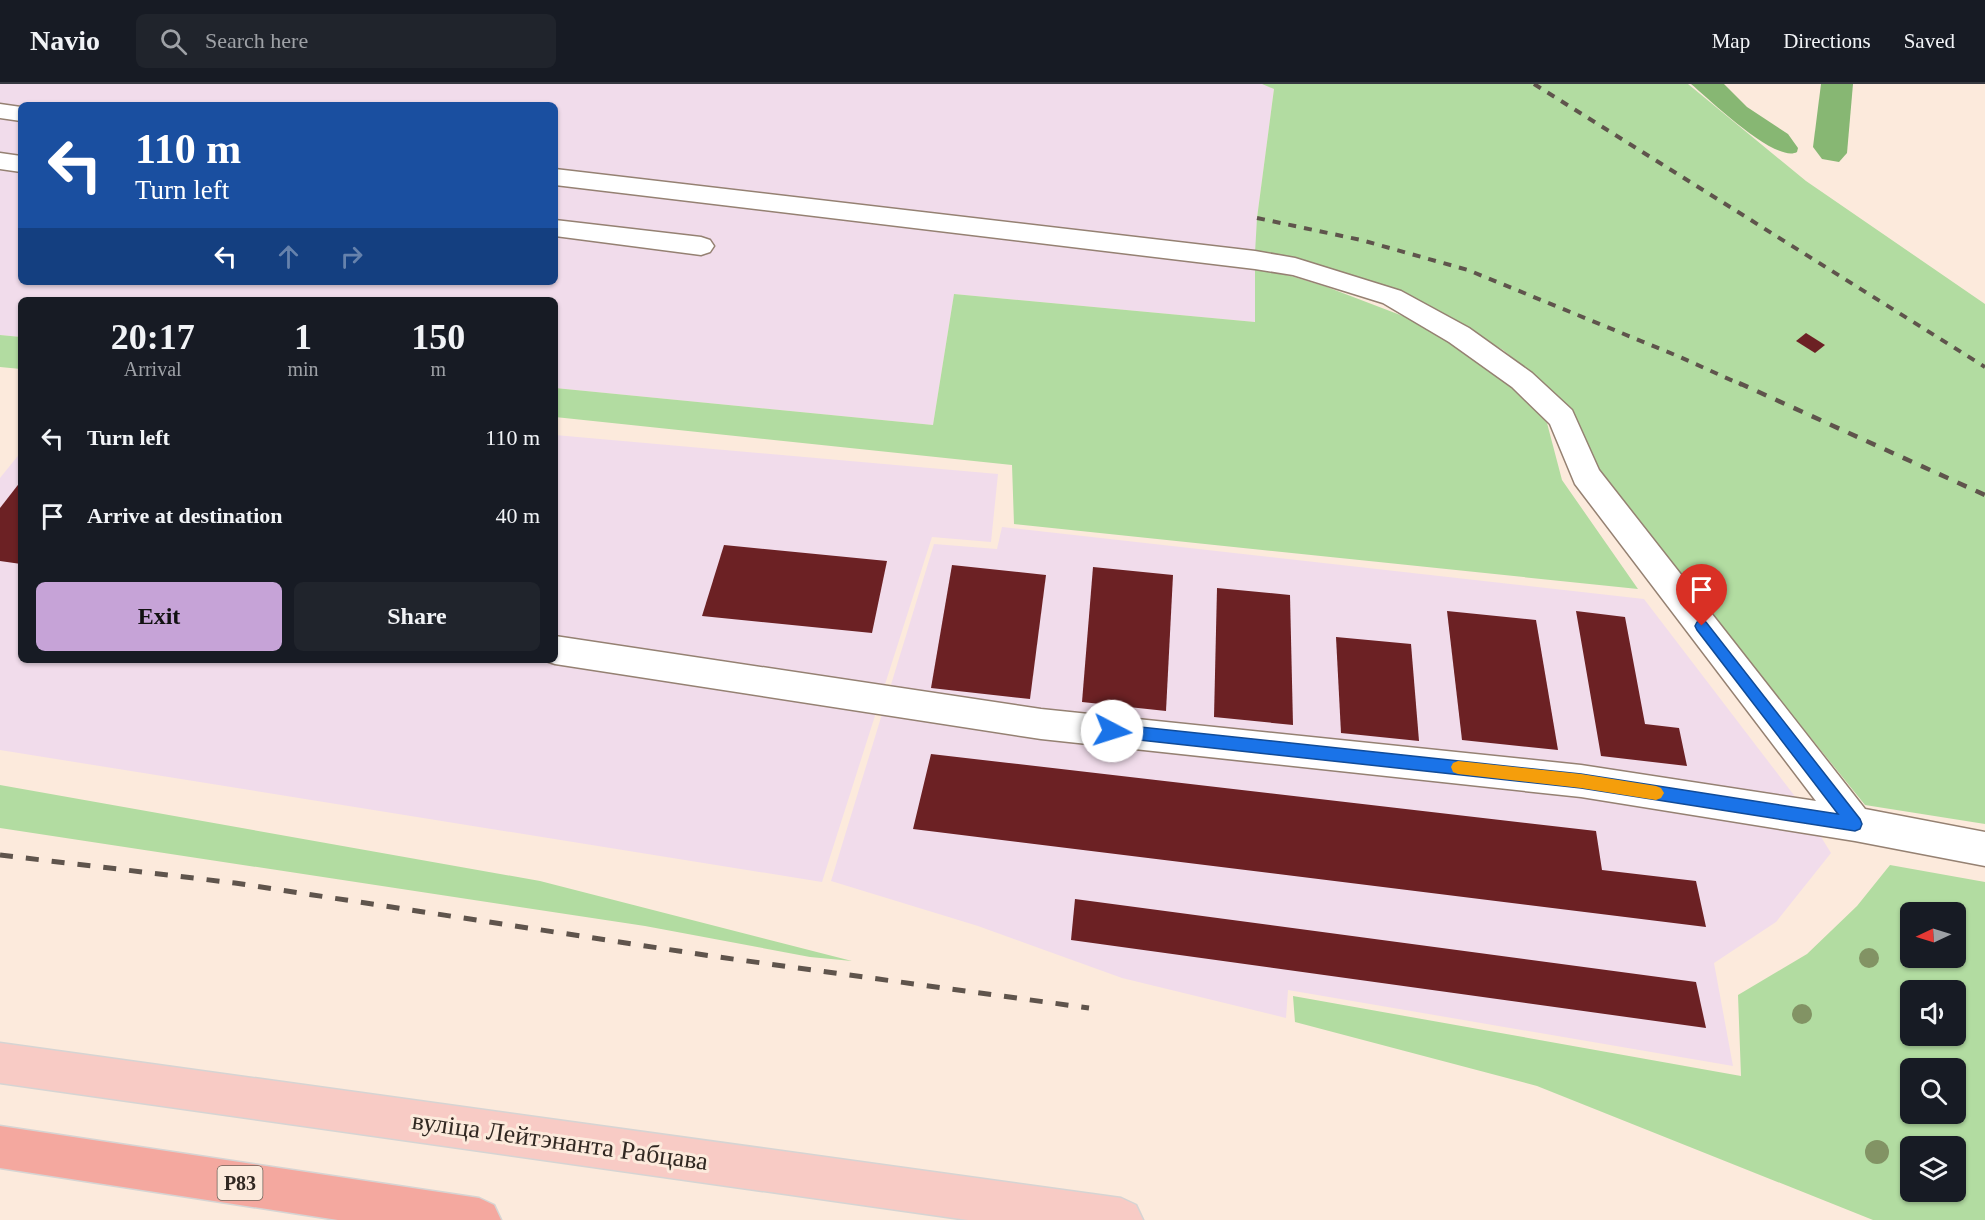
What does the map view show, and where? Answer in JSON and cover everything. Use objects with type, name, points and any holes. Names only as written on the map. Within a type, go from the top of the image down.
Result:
[{"type":"highway","name":"Р83","points":[[0,1147],[479,1220]]},
{"type":"main road","name":"вуліца Лейтэнанта Рабцава","points":[[0,1063],[1120,1220]]},
{"type":"lane","points":[[0,111],[18,114]]},
{"type":"lane","points":[[0,161],[18,164]]},
{"type":"lane","points":[[558,177],[1255,260],[1295,267],[1392,297],[1459,335],[1504,367],[1522,380],[1562,418],[1586,476],[1855,824]]},
{"type":"lane","points":[[558,228],[701,246]]},
{"type":"lane","points":[[558,650],[1041,724],[1581,781],[1855,824],[1985,849]]},
{"type":"shaded area","points":[[0,84],[1262,84],[1274,89],[1257,218],[1255,322],[954,294],[933,425],[558,388],[558,297],[18,297],[18,337],[0,335]]},
{"type":"shaded area","points":[[558,435],[998,474],[991,542],[932,537],[822,882],[0,750],[0,478],[18,456],[18,663],[558,663]]},
{"type":"shaded area","points":[[1002,527],[1644,599],[1800,803],[1831,853],[1776,922],[1714,963],[1733,1066],[1288,990],[1286,1018],[1122,978],[978,926],[831,881],[934,544],[997,549]]},
{"type":"green space","points":[[1262,84],[1688,84],[1806,181],[1985,304],[1985,824],[1865,805],[1601,478],[1577,421],[1541,381],[1503,350],[1411,296],[1326,267],[1255,253],[1257,218],[1274,89]]},
{"type":"green space","points":[[1691,84],[1724,84],[1747,107],[1788,134],[1798,148],[1797,152],[1787,153],[1774,149],[1759,140]]},
{"type":"green space","points":[[1821,84],[1853,84],[1847,153],[1839,162],[1822,159],[1813,147]]},
{"type":"green space","points":[[1255,269],[1291,276],[1327,287],[1416,321],[1493,372],[1524,398],[1547,423],[1562,480],[1638,589],[1014,524],[1012,465],[558,417],[558,388],[933,425],[954,294],[1255,322]]},
{"type":"green space","points":[[0,335],[18,337],[18,369],[0,367]]},
{"type":"green space","points":[[0,785],[540,881],[852,961],[810,957],[645,926],[0,828]]},
{"type":"green space","points":[[1890,865],[1985,882],[1985,1220],[1873,1220],[1537,1086],[1295,1022],[1293,996],[1741,1076],[1738,995],[1807,954],[1857,906]]},
{"type":"building","points":[[1806,333],[1825,345],[1815,353],[1796,341]]},
{"type":"building","points":[[18,485],[18,564],[0,561],[0,508]]},
{"type":"building","points":[[724,545],[887,561],[872,633],[702,616]]},
{"type":"building","points":[[952,565],[1046,575],[1030,699],[931,688]]},
{"type":"building","points":[[1093,567],[1173,575],[1166,711],[1082,702]]},
{"type":"building","points":[[1217,588],[1290,595],[1293,725],[1214,717]]},
{"type":"building","points":[[1447,611],[1536,620],[1558,750],[1462,740]]},
{"type":"building","points":[[1576,611],[1625,617],[1645,724],[1679,728],[1687,766],[1601,756]]},
{"type":"building","points":[[1336,637],[1411,644],[1419,741],[1341,733]]},
{"type":"building","points":[[931,754],[1596,831],[1602,870],[1696,881],[1706,927],[913,829]]},
{"type":"building","points":[[1075,899],[1696,982],[1706,1028],[1071,940]]},
{"type":"railway","points":[[1534,84],[1985,367]]},
{"type":"railway","points":[[1257,218],[1361,240],[1468,270],[1680,357],[1742,385]]},
{"type":"railway","points":[[1739,383],[1985,495]]},
{"type":"railway","points":[[0,855],[235,883],[711,956],[1089,1008]]},
{"type":"slow traffic","points":[[1458,767],[1581,781],[1656,793]]},
{"type":"route","points":[[1112,731],[1581,781],[1855,824],[1702,626]]}]
